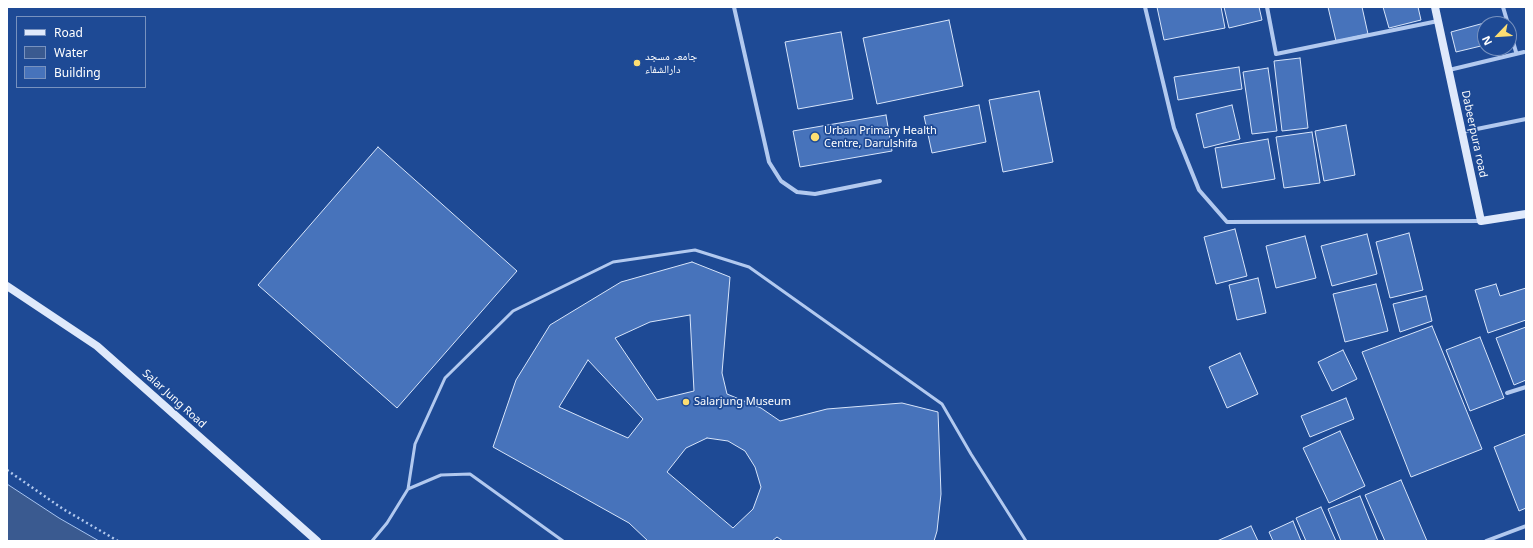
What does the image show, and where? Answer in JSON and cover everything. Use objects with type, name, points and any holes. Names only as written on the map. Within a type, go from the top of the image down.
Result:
[{"type":"main road","name":"Dabeerpura road","points":[[1434,7],[1481,221]]},
{"type":"main road","points":[[1481,221],[1526,214]]},
{"type":"main road","name":"Salar Jung Road","points":[[7,286],[97,346],[316,541]]},
{"type":"street","points":[[734,7],[769,162],[781,181],[797,192],[815,194],[880,181]]},
{"type":"street","points":[[1145,7],[1174,128],[1199,190],[1227,222],[1481,221]]},
{"type":"street","points":[[1267,7],[1276,54],[1438,21]]},
{"type":"street","points":[[1517,52],[1524,52]]},
{"type":"street","points":[[1449,70],[1501,56]]},
{"type":"street","points":[[1462,132],[1526,119]]},
{"type":"street","points":[[1507,393],[1526,386]]},
{"type":"street","points":[[1486,541],[1526,526]]},
{"type":"lane","points":[[372,541],[387,523],[408,489],[415,444],[445,378],[513,311],[613,262],[695,250],[749,267],[942,404],[971,454],[1026,541]]},
{"type":"lane","points":[[408,489],[441,475],[470,474],[563,541]]},
{"type":"path","points":[[7,470],[63,509],[118,541]]},
{"type":"water","points":[[7,484],[59,518],[99,541],[7,541]]},
{"type":"building","points":[[1157,7],[1221,7],[1225,28],[1164,40]]},
{"type":"building","points":[[1224,7],[1259,7],[1262,20],[1229,28]]},
{"type":"building","points":[[1328,7],[1362,7],[1368,34],[1336,41]]},
{"type":"building","points":[[1383,7],[1418,7],[1421,20],[1389,28]]},
{"type":"building","points":[[949,20],[963,86],[877,104],[863,38]]},
{"type":"building","points":[[1477,25],[1477,47],[1456,52],[1451,32]]},
{"type":"building","points":[[841,32],[853,99],[798,109],[785,42]]},
{"type":"building","points":[[1300,58],[1308,128],[1282,131],[1274,61]]},
{"type":"building","points":[[1239,67],[1242,89],[1178,100],[1174,77]]},
{"type":"building","points":[[1268,68],[1277,131],[1252,134],[1243,72]]},
{"type":"building","points":[[1039,91],[1053,162],[1003,172],[989,100]]},
{"type":"building","points":[[979,105],[986,142],[932,153],[924,116]]},
{"type":"building","points":[[1232,105],[1240,139],[1204,148],[1196,114]]},
{"type":"building","points":[[886,115],[892,151],[800,167],[793,131]]},
{"type":"building","points":[[1346,125],[1355,175],[1324,181],[1315,131]]},
{"type":"building","points":[[1312,132],[1320,183],[1284,188],[1276,137]]},
{"type":"building","points":[[1268,139],[1275,179],[1222,188],[1215,148]]},
{"type":"building","points":[[378,147],[517,271],[397,408],[258,285]]},
{"type":"building","points":[[1235,229],[1247,276],[1216,284],[1204,237]]},
{"type":"building","points":[[1409,233],[1423,290],[1390,298],[1376,242]]},
{"type":"building","points":[[1367,234],[1377,274],[1332,286],[1321,246]]},
{"type":"building","points":[[1305,236],[1316,278],[1276,288],[1266,246]]},
{"type":"building","name":"Salarjung Museum","points":[[692,262],[730,277],[722,373],[727,394],[761,408],[780,421],[827,409],[902,403],[938,412],[941,494],[937,531],[934,541],[783,541],[777,537],[772,541],[648,541],[629,523],[493,447],[516,380],[550,325],[621,282]],"holes":[[[690,315],[694,391],[657,400],[615,338],[650,322]],[[588,360],[643,419],[628,438],[559,407]],[[707,438],[728,441],[745,451],[755,467],[761,487],[753,509],[733,528],[667,472],[686,448]]]},
{"type":"building","points":[[1258,278],[1266,313],[1237,320],[1229,285]]},
{"type":"building","points":[[1376,284],[1388,331],[1345,342],[1333,294]]},
{"type":"building","points":[[1496,284],[1500,296],[1526,288],[1526,320],[1488,333],[1475,290]]},
{"type":"building","points":[[1426,296],[1432,321],[1400,332],[1393,304]]},
{"type":"building","points":[[1432,326],[1482,449],[1411,477],[1362,352]]},
{"type":"building","points":[[1526,327],[1526,380],[1514,385],[1496,338]]},
{"type":"building","points":[[1480,337],[1504,398],[1470,411],[1446,350]]},
{"type":"building","points":[[1343,350],[1357,379],[1332,391],[1318,362]]},
{"type":"building","points":[[1240,353],[1258,394],[1227,408],[1209,367]]},
{"type":"building","points":[[1346,398],[1354,419],[1310,437],[1301,416]]},
{"type":"building","points":[[1340,431],[1365,486],[1329,503],[1303,448]]},
{"type":"building","points":[[1526,434],[1526,508],[1519,511],[1494,447]]},
{"type":"building","points":[[1401,480],[1427,541],[1385,541],[1365,495]]},
{"type":"building","points":[[1360,496],[1378,541],[1341,541],[1328,509]]},
{"type":"building","points":[[1321,507],[1336,541],[1306,541],[1296,518]]},
{"type":"building","points":[[1293,521],[1301,541],[1273,541],[1269,532]]},
{"type":"building","points":[[1251,526],[1258,541],[1217,541]]},
{"type":"place","name":"جامعہ مسجد دارالشفاء","points":[[637,63]]},
{"type":"place","name":"Urban Primary Health Centre, Darulshifa","points":[[815,137]]},
{"type":"place","name":"Salarjung Museum","points":[[686,402]]}]
